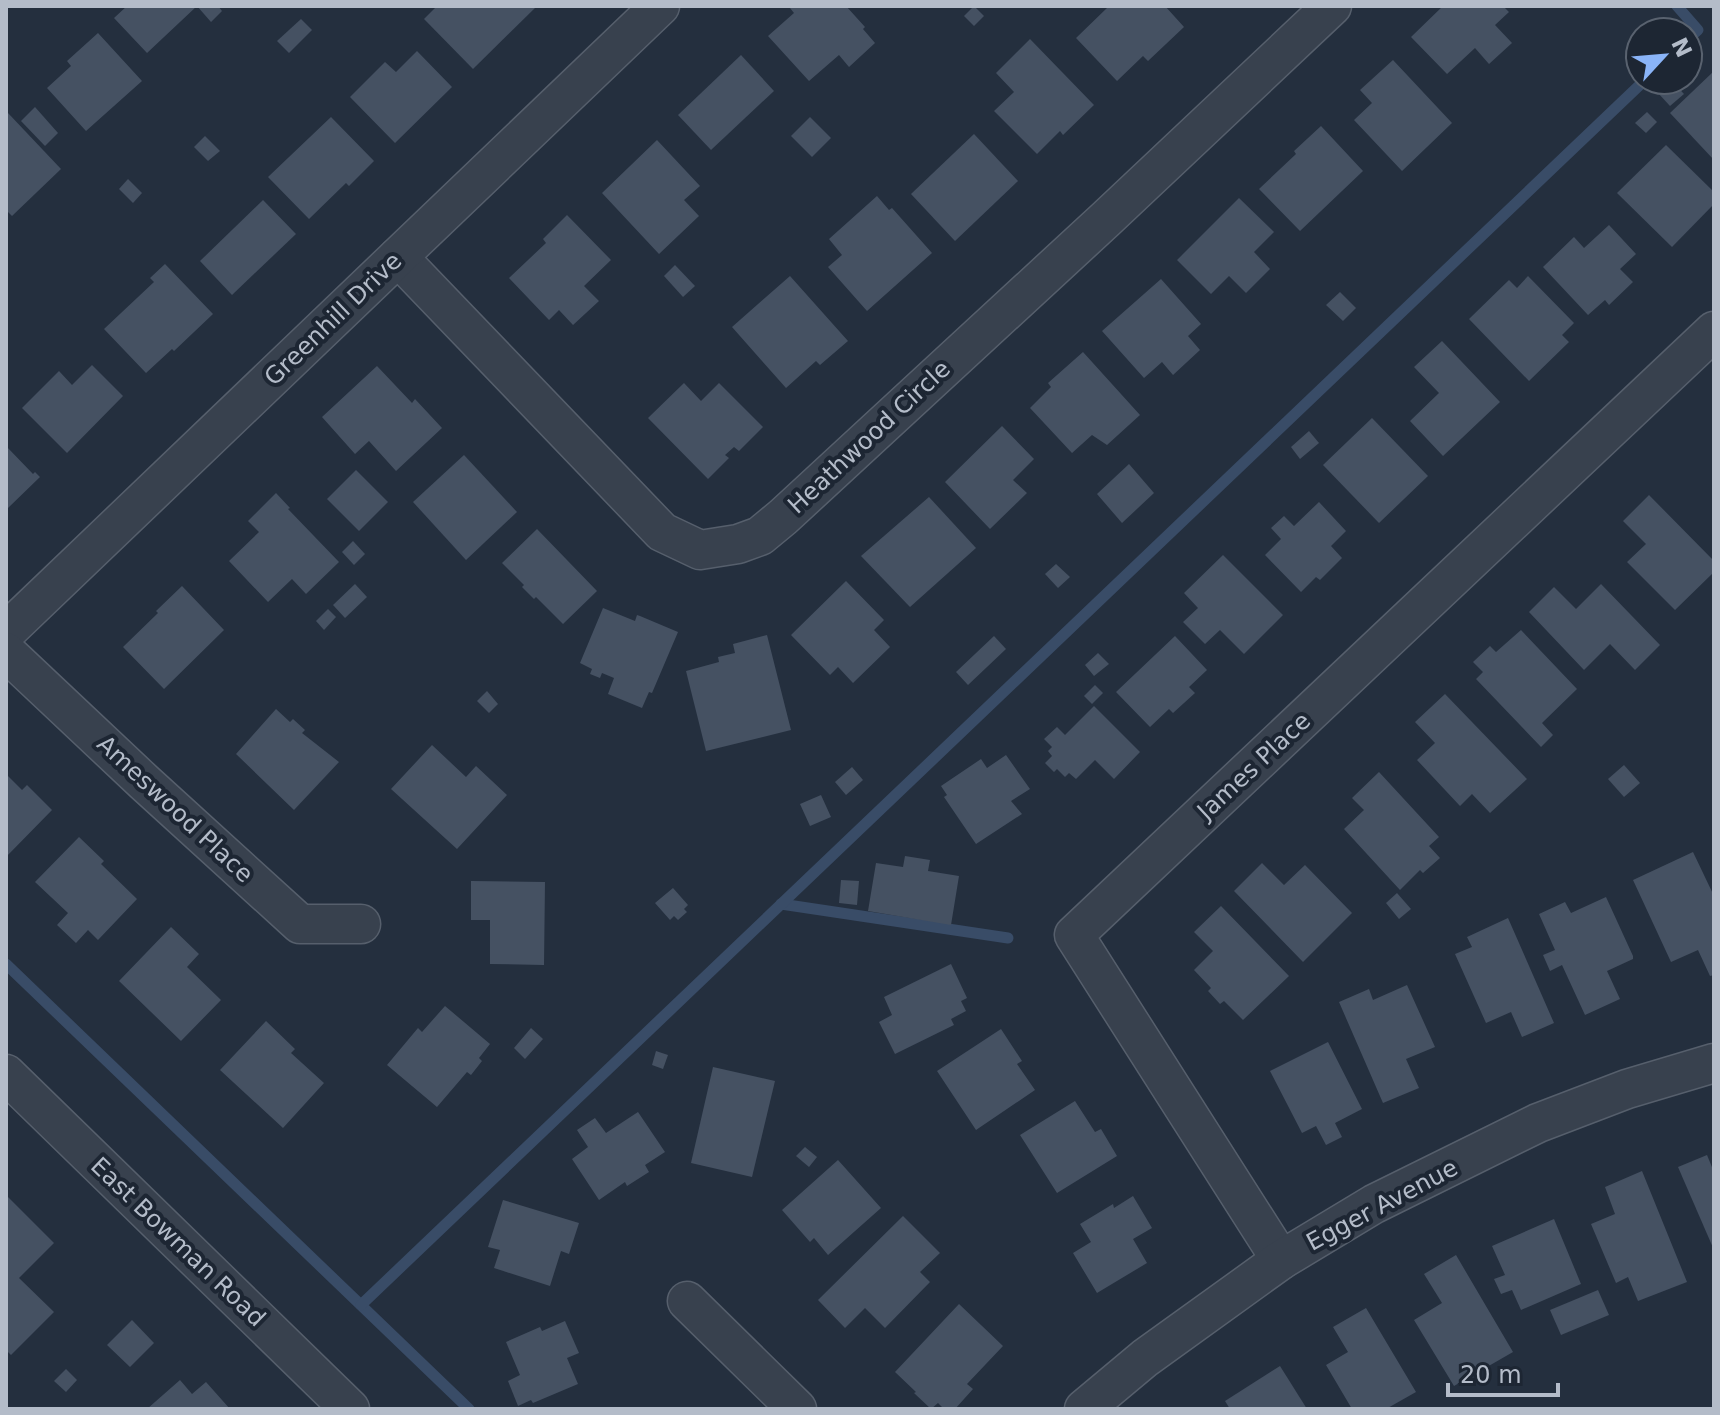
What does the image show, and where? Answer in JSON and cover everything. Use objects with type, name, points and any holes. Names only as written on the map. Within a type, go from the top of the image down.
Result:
[{"type":"street","name":"Greenhill Drive","points":[[6,632],[660,6]]},
{"type":"street","name":"Heathwood Circle","points":[[398,257],[662,532],[700,550],[738,544],[760,536],[783,517],[1332,6]]},
{"type":"street","name":"James Place","points":[[1281,1260],[1074,935],[1714,331]]},
{"type":"street","name":"Ameswood Place","points":[[6,652],[300,924],[361,924]]},
{"type":"street","name":"Egger Avenue","points":[[1084,1409],[1145,1358],[1281,1260],[1374,1204],[1538,1123],[1627,1089],[1714,1063]]},
{"type":"street","name":"East Bowman Road","points":[[6,1074],[350,1409]]},
{"type":"street","points":[[687,1301],[797,1409]]},
{"type":"building","points":[[127,6],[197,6],[147,53],[114,18]]},
{"type":"building","points":[[197,6],[218,6],[222,11],[211,22]]},
{"type":"building","points":[[437,6],[535,8],[473,69],[424,19]]},
{"type":"building","points":[[846,6],[875,43],[849,67],[839,55],[809,81],[768,36],[794,13],[790,8]]},
{"type":"building","points":[[974,6],[984,16],[974,26],[964,16]]},
{"type":"building","points":[[1105,6],[1165,6],[1184,27],[1148,61],[1143,56],[1117,81],[1076,38],[1107,8]]},
{"type":"building","points":[[1443,6],[1503,6],[1509,12],[1495,25],[1512,43],[1489,64],[1475,48],[1447,74],[1411,37]]},
{"type":"building","points":[[301,19],[312,30],[289,53],[277,41]]},
{"type":"building","points":[[98,33],[142,81],[86,131],[47,88],[71,66],[67,61]]},
{"type":"building","points":[[1030,39],[1094,105],[1063,135],[1060,131],[1037,154],[994,111],[1014,92],[996,73]]},
{"type":"building","points":[[417,51],[452,87],[395,143],[350,97],[385,62],[396,72]]},
{"type":"building","points":[[741,55],[774,91],[711,150],[678,115]]},
{"type":"building","points":[[1393,60],[1452,123],[1402,171],[1354,120],[1372,103],[1360,90]]},
{"type":"building","points":[[1714,71],[1714,160],[1670,113],[1688,96],[1704,96],[1704,81]]},
{"type":"building","points":[[1661,96],[1682,96],[1670,106]]},
{"type":"building","points":[[35,107],[58,133],[45,146],[21,121]]},
{"type":"building","points":[[1647,112],[1657,122],[1646,133],[1635,123]]},
{"type":"building","points":[[8,113],[61,169],[12,216],[6,210]]},
{"type":"building","points":[[331,117],[374,161],[309,219],[268,177]]},
{"type":"building","points":[[810,117],[831,138],[812,157],[791,136]]},
{"type":"building","points":[[1321,126],[1363,171],[1300,231],[1259,189]]},
{"type":"building","points":[[974,134],[1018,181],[955,241],[911,194]]},
{"type":"building","points":[[205,136],[220,151],[208,161],[194,147]]},
{"type":"building","points":[[657,140],[700,186],[684,200],[699,216],[659,254],[602,193]]},
{"type":"building","points":[[1666,145],[1714,192],[1714,204],[1672,247],[1617,193]]},
{"type":"building","points":[[128,179],[142,193],[133,203],[119,189]]},
{"type":"building","points":[[877,196],[889,210],[892,208],[932,253],[867,311],[828,267],[842,255],[829,239]]},
{"type":"building","points":[[1239,198],[1274,232],[1254,252],[1270,269],[1246,293],[1229,276],[1211,294],[1177,260]]},
{"type":"building","points":[[263,200],[296,234],[232,295],[200,261]]},
{"type":"building","points":[[567,215],[611,260],[584,286],[599,301],[573,325],[559,310],[549,320],[509,278],[546,243],[543,239]]},
{"type":"building","points":[[1609,225],[1636,254],[1620,269],[1633,282],[1609,305],[1605,300],[1588,315],[1543,267],[1574,237],[1584,248]]},
{"type":"building","points":[[165,264],[213,314],[146,373],[104,329],[154,282],[150,278]]},
{"type":"building","points":[[675,265],[695,286],[683,297],[664,276]]},
{"type":"building","points":[[790,276],[848,341],[820,365],[816,361],[786,388],[732,327]]},
{"type":"building","points":[[1528,276],[1574,323],[1562,335],[1569,342],[1529,381],[1469,319],[1509,280],[1517,288]]},
{"type":"building","points":[[1161,279],[1201,324],[1188,336],[1200,350],[1173,375],[1162,362],[1144,378],[1102,331]]},
{"type":"building","points":[[1340,292],[1356,308],[1343,321],[1326,305]]},
{"type":"building","points":[[1442,341],[1500,402],[1443,456],[1410,421],[1439,393],[1414,367]]},
{"type":"building","points":[[1083,352],[1140,415],[1107,445],[1092,435],[1072,453],[1030,408],[1051,387],[1048,383]]},
{"type":"building","points":[[92,365],[123,396],[67,453],[22,408],[59,371],[72,385]]},
{"type":"building","points":[[377,366],[412,403],[415,399],[442,428],[396,471],[369,441],[355,454],[322,417]]},
{"type":"building","points":[[684,383],[701,401],[719,383],[763,427],[739,451],[734,447],[725,455],[729,458],[708,479],[648,418]]},
{"type":"building","points":[[1372,418],[1428,476],[1379,523],[1323,465]]},
{"type":"building","points":[[1002,426],[1034,459],[1013,480],[1027,493],[990,529],[945,482]]},
{"type":"building","points":[[1309,431],[1319,443],[1300,459],[1291,447]]},
{"type":"building","points":[[6,446],[33,474],[35,472],[40,477],[8,508],[6,505]]},
{"type":"building","points":[[464,455],[517,512],[466,560],[413,502]]},
{"type":"building","points":[[1129,464],[1154,493],[1122,523],[1097,494]]},
{"type":"building","points":[[356,470],[388,502],[359,531],[327,499]]},
{"type":"building","points":[[276,493],[339,562],[306,594],[292,579],[268,602],[229,561],[259,532],[248,521]]},
{"type":"building","points":[[1649,495],[1714,561],[1714,572],[1675,610],[1627,562],[1646,544],[1623,521]]},
{"type":"building","points":[[929,497],[976,548],[910,607],[861,556]]},
{"type":"building","points":[[1319,502],[1346,531],[1331,546],[1342,558],[1320,580],[1316,577],[1301,592],[1265,555],[1281,539],[1271,528],[1284,516],[1294,526]]},
{"type":"building","points":[[537,529],[597,591],[563,624],[522,587],[524,585],[502,563]]},
{"type":"building","points":[[353,541],[365,554],[354,565],[342,552]]},
{"type":"building","points":[[1223,555],[1283,615],[1244,654],[1220,630],[1205,644],[1183,622],[1198,608],[1184,593]]},
{"type":"building","points":[[1056,564],[1070,577],[1058,588],[1045,574]]},
{"type":"building","points":[[846,581],[884,620],[874,630],[890,647],[853,683],[838,667],[830,675],[791,635]]},
{"type":"building","points":[[355,584],[367,597],[345,618],[333,605]]},
{"type":"building","points":[[1601,584],[1660,645],[1635,670],[1610,644],[1584,670],[1529,612],[1554,587],[1576,609]]},
{"type":"building","points":[[182,586],[224,630],[164,689],[123,647]]},
{"type":"building","points":[[603,608],[635,621],[637,615],[678,632],[652,693],[649,692],[642,708],[608,694],[614,678],[602,673],[600,678],[590,674],[592,669],[580,663]]},
{"type":"building","points":[[328,609],[336,617],[324,630],[316,621]]},
{"type":"building","points":[[1521,630],[1577,689],[1542,723],[1553,735],[1541,747],[1476,679],[1483,672],[1473,662],[1490,646],[1496,652]]},
{"type":"building","points":[[767,635],[791,730],[706,751],[686,671],[719,662],[718,657],[735,653],[733,644]]},
{"type":"building","points":[[994,636],[1006,649],[968,685],[956,672]]},
{"type":"building","points":[[1175,636],[1207,670],[1189,687],[1195,693],[1173,713],[1169,709],[1150,727],[1116,692]]},
{"type":"building","points":[[1098,653],[1109,664],[1094,676],[1085,665]]},
{"type":"building","points":[[1095,685],[1103,693],[1092,704],[1084,696]]},
{"type":"building","points":[[487,691],[498,704],[489,713],[477,701]]},
{"type":"building","points":[[1445,694],[1527,779],[1490,813],[1472,794],[1460,806],[1417,760],[1435,743],[1415,722]]},
{"type":"building","points":[[1094,706],[1140,752],[1114,779],[1095,760],[1076,779],[1069,773],[1065,777],[1057,769],[1054,772],[1045,763],[1052,756],[1048,751],[1052,747],[1044,739],[1057,727],[1065,735]]},
{"type":"building","points":[[276,709],[290,722],[293,719],[305,730],[302,733],[339,762],[294,810],[236,754]]},
{"type":"building","points":[[432,745],[466,777],[476,766],[507,795],[457,849],[391,789]]},
{"type":"building","points":[[1006,755],[1030,789],[1011,801],[1022,814],[976,844],[944,797],[947,795],[941,786],[981,759],[987,768]]},
{"type":"building","points":[[1624,765],[1640,783],[1624,797],[1608,779]]},
{"type":"building","points":[[852,767],[863,780],[846,795],[835,782]]},
{"type":"building","points":[[1379,772],[1439,837],[1429,846],[1440,858],[1423,873],[1420,870],[1400,890],[1344,829],[1364,810],[1352,798]]},
{"type":"building","points":[[6,774],[22,790],[27,785],[52,810],[6,857]]},
{"type":"building","points":[[821,795],[831,817],[810,826],[800,804]]},
{"type":"building","points":[[79,837],[137,899],[98,940],[88,930],[76,943],[57,925],[68,913],[35,882]]},
{"type":"building","points":[[1693,852],[1714,896],[1714,975],[1710,976],[1698,950],[1671,962],[1633,880]]},
{"type":"building","points":[[905,856],[930,860],[928,871],[959,876],[951,925],[868,911],[876,863],[903,867]]},
{"type":"building","points":[[1262,863],[1284,885],[1305,865],[1352,913],[1303,962],[1234,891]]},
{"type":"building","points":[[841,880],[859,881],[857,905],[839,903]]},
{"type":"building","points":[[471,881],[545,882],[544,965],[490,964],[490,920],[471,920]]},
{"type":"building","points":[[673,888],[688,905],[684,909],[687,912],[678,920],[674,916],[670,920],[655,903]]},
{"type":"building","points":[[1397,893],[1411,909],[1399,919],[1386,903]]},
{"type":"building","points":[[1606,897],[1633,959],[1607,971],[1620,999],[1585,1015],[1562,965],[1550,971],[1543,955],[1555,950],[1539,914],[1565,902],[1571,913]]},
{"type":"building","points":[[1221,906],[1289,976],[1243,1020],[1224,1001],[1220,1004],[1208,991],[1211,988],[1194,970],[1213,951],[1194,932]]},
{"type":"building","points":[[1508,918],[1554,1023],[1522,1037],[1511,1012],[1486,1023],[1455,954],[1472,947],[1467,937]]},
{"type":"building","points":[[171,927],[199,954],[187,967],[221,1000],[181,1041],[119,981]]},
{"type":"building","points":[[951,964],[967,998],[961,1001],[966,1011],[951,1019],[954,1025],[895,1054],[879,1022],[892,1015],[884,997]]},
{"type":"building","points":[[1407,985],[1435,1047],[1406,1059],[1419,1088],[1383,1103],[1339,1002],[1369,989],[1373,1000]]},
{"type":"building","points":[[445,1006],[490,1044],[471,1075],[467,1072],[437,1107],[387,1065],[418,1028],[422,1032]]},
{"type":"building","points":[[266,1021],[295,1049],[291,1053],[324,1083],[283,1128],[220,1070]]},
{"type":"building","points":[[531,1028],[543,1039],[525,1059],[514,1048]]},
{"type":"building","points":[[1001,1029],[1022,1061],[1017,1064],[1035,1090],[976,1130],[937,1071]]},
{"type":"building","points":[[1328,1042],[1362,1109],[1335,1123],[1342,1137],[1326,1145],[1316,1126],[1302,1133],[1270,1071]]},
{"type":"building","points":[[656,1051],[668,1055],[663,1069],[652,1065]]},
{"type":"building","points":[[713,1067],[775,1081],[752,1177],[691,1163]]},
{"type":"building","points":[[1075,1101],[1095,1132],[1101,1129],[1117,1156],[1057,1193],[1020,1135]]},
{"type":"building","points":[[638,1112],[665,1152],[645,1165],[649,1172],[627,1186],[625,1182],[599,1200],[572,1159],[588,1147],[577,1130],[595,1118],[606,1133]]},
{"type":"building","points":[[805,1147],[817,1157],[809,1167],[796,1156]]},
{"type":"building","points":[[1707,1155],[1714,1172],[1714,1250],[1678,1167]]},
{"type":"building","points":[[838,1160],[881,1208],[828,1255],[814,1238],[810,1242],[782,1210]]},
{"type":"building","points":[[1642,1171],[1687,1282],[1638,1301],[1628,1277],[1616,1283],[1591,1224],[1615,1214],[1605,1187]]},
{"type":"building","points":[[6,1195],[54,1243],[19,1278],[54,1312],[11,1355],[6,1350]]},
{"type":"building","points":[[1133,1196],[1152,1228],[1133,1239],[1147,1263],[1097,1293],[1073,1253],[1091,1242],[1080,1224]]},
{"type":"building","points":[[503,1200],[579,1223],[569,1254],[561,1251],[550,1286],[494,1268],[500,1250],[488,1247]]},
{"type":"building","points":[[903,1216],[940,1253],[920,1272],[930,1282],[885,1328],[865,1308],[845,1328],[818,1300]]},
{"type":"building","points":[[1554,1219],[1581,1284],[1521,1310],[1512,1290],[1501,1294],[1494,1279],[1505,1275],[1492,1246]]},
{"type":"building","points":[[1456,1255],[1513,1352],[1454,1386],[1414,1320],[1442,1303],[1424,1274]]},
{"type":"building","points":[[1598,1290],[1609,1315],[1561,1335],[1550,1310]]},
{"type":"building","points":[[959,1304],[1003,1346],[967,1384],[973,1389],[955,1409],[944,1409],[938,1403],[931,1409],[895,1372]]},
{"type":"building","points":[[1366,1308],[1416,1392],[1386,1409],[1352,1409],[1326,1365],[1348,1352],[1333,1327]]},
{"type":"building","points":[[132,1320],[154,1343],[130,1367],[107,1345]]},
{"type":"building","points":[[565,1321],[579,1353],[567,1358],[578,1384],[518,1406],[508,1381],[520,1375],[506,1342],[540,1327],[542,1331]]},
{"type":"building","points":[[1280,1366],[1307,1409],[1230,1409],[1225,1401]]},
{"type":"building","points":[[66,1369],[77,1380],[66,1392],[54,1381]]},
{"type":"building","points":[[180,1380],[192,1394],[206,1382],[230,1409],[147,1409]]},
{"type":"waterway","points":[[1677,6],[1686,16]]},
{"type":"waterway","points":[[361,1305],[1628,96]]},
{"type":"waterway","points":[[781,904],[1008,938]]},
{"type":"waterway","points":[[6,964],[469,1409]]}]
